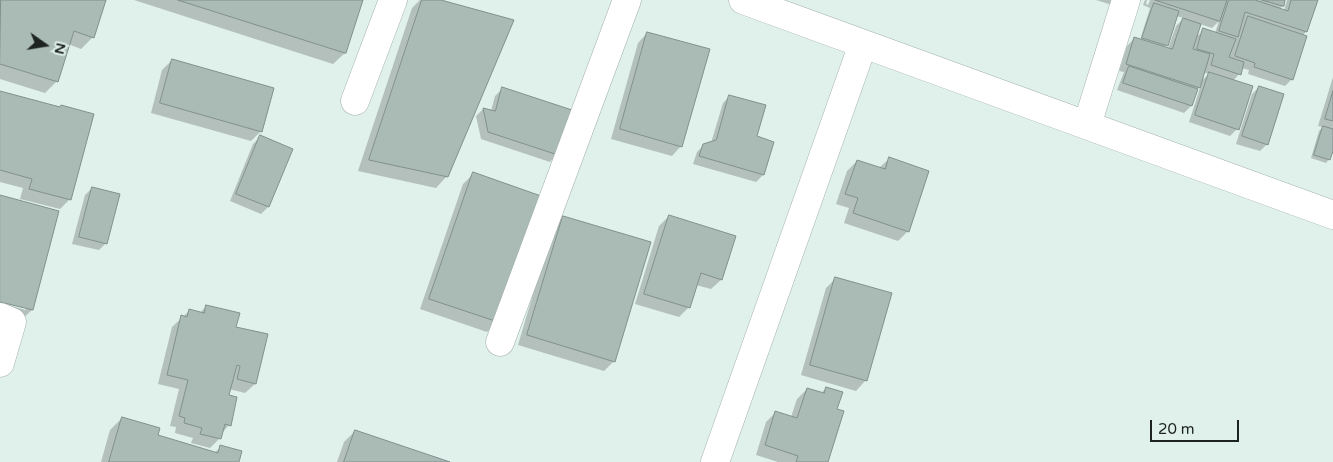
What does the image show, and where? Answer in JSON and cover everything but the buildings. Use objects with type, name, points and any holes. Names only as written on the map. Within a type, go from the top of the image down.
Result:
[{"type":"street","points":[[355,101],[393,0]]},
{"type":"street","points":[[500,342],[627,0]]},
{"type":"street","points":[[743,0],[1333,215]]},
{"type":"street","points":[[1087,125],[1126,0]]},
{"type":"street","points":[[715,462],[863,44]]},
{"type":"street","points":[[0,317],[12,322],[0,362]]}]
